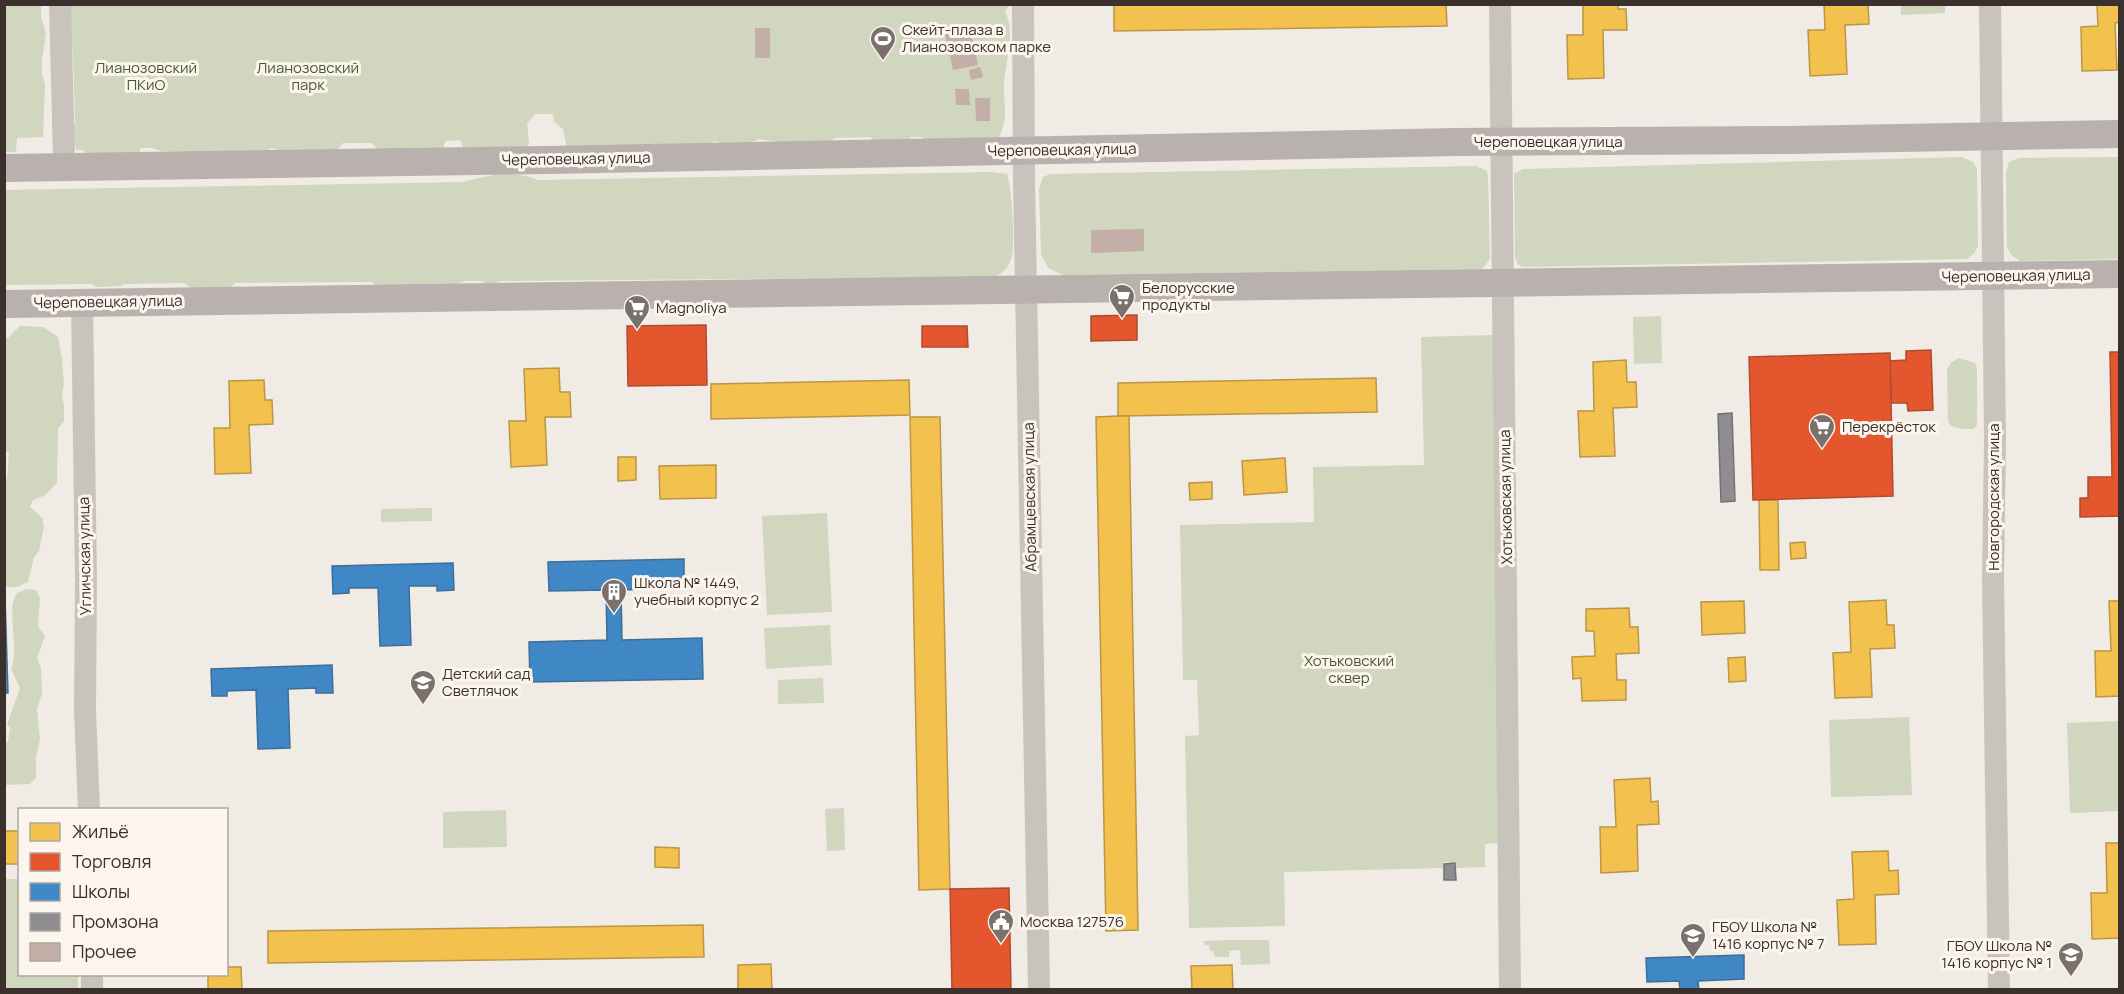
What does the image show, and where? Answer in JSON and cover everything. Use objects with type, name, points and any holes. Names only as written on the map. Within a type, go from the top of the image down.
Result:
[{"type":"main road","name":"Череповецкая улица","points":[[4,168],[1501,142],[2120,134]]},
{"type":"main road","name":"Череповецкая улица","points":[[4,304],[2120,274]]},
{"type":"street","points":[[60,4],[64,158]]},
{"type":"street","name":"Абрамцевская улица","points":[[1023,4],[1024,180],[1039,990]]},
{"type":"street","name":"Хотьковская улица","points":[[1500,4],[1510,990]]},
{"type":"street","name":"Новгородская улица","points":[[1990,4],[1995,439],[1993,550],[1999,990]]},
{"type":"street","name":"Угличская улица","points":[[82,302],[86,580],[85,711],[89,808]]},
{"type":"green space","points":[[4,5],[41,5],[41,17],[46,33],[42,61],[45,85],[43,137],[17,138],[16,152],[5,152]]},
{"type":"green space","name":"Лианозовский парк","points":[[66,5],[1010,5],[1005,11],[1010,38],[1004,85],[1005,118],[1000,135],[993,147],[932,147],[922,137],[911,137],[910,140],[873,148],[871,137],[834,138],[823,149],[758,139],[742,146],[714,141],[706,147],[579,157],[566,145],[563,129],[554,122],[553,114],[536,114],[527,123],[529,144],[520,160],[466,153],[460,140],[445,141],[443,149],[410,154],[408,147],[400,150],[379,150],[371,143],[343,143],[334,155],[284,152],[271,148],[260,155],[140,148],[141,157],[92,161],[86,152],[76,150],[76,146],[72,144],[75,121],[73,50],[69,44]]},
{"type":"green space","points":[[1901,5],[1945,5],[1945,13],[1901,15]]},
{"type":"green space","points":[[1962,157],[1973,162],[1977,169],[1978,246],[1974,254],[1966,259],[1522,267],[1517,263],[1515,257],[1514,174],[1523,169]]},
{"type":"green space","points":[[2119,157],[2119,259],[2020,261],[2011,255],[2007,247],[2006,173],[2009,162],[2019,158]]},
{"type":"green space","points":[[1476,166],[1487,171],[1488,177],[1490,259],[1482,269],[1063,275],[1048,268],[1041,254],[1039,188],[1043,177],[1050,174]]},
{"type":"green space","points":[[993,172],[1007,174],[1013,227],[1011,260],[1006,268],[995,277],[501,281],[490,286],[482,281],[464,281],[450,288],[375,287],[372,282],[235,283],[227,292],[194,290],[184,283],[123,284],[97,287],[91,284],[5,285],[4,190],[464,182],[482,177],[511,174],[538,180]]},
{"type":"green space","points":[[1661,316],[1662,363],[1634,364],[1633,317]]},
{"type":"green space","points":[[20,326],[43,327],[58,337],[64,384],[62,395],[64,421],[58,429],[57,482],[46,495],[33,500],[30,507],[42,518],[44,527],[39,551],[34,557],[28,582],[17,587],[5,587],[4,482],[7,478],[9,452],[4,452],[5,337],[8,338]]},
{"type":"green space","name":"Хотьковский сквер","points":[[1495,335],[1501,843],[1485,844],[1485,867],[1456,868],[1456,862],[1443,862],[1443,868],[1284,872],[1285,926],[1189,928],[1185,736],[1199,735],[1197,680],[1183,680],[1180,525],[1314,522],[1313,467],[1424,465],[1421,337]]},
{"type":"green space","points":[[1959,358],[1975,363],[1977,368],[1977,425],[1973,429],[1951,426],[1948,421],[1947,369]]},
{"type":"green space","points":[[432,508],[432,521],[381,522],[381,509]]},
{"type":"green space","points":[[827,513],[832,612],[767,615],[762,516]]},
{"type":"green space","points":[[29,589],[36,590],[40,598],[38,626],[45,636],[37,658],[41,668],[42,693],[37,709],[40,739],[36,757],[36,778],[30,784],[5,785],[5,743],[8,742],[10,728],[7,724],[20,688],[11,669],[14,651],[12,610],[16,595]]},
{"type":"green space","points":[[830,625],[832,665],[766,669],[764,628]]},
{"type":"green space","points":[[823,678],[824,703],[778,704],[778,680]]},
{"type":"green space","points":[[1909,717],[1912,795],[1831,797],[1829,720]]},
{"type":"green space","points":[[2119,721],[2119,811],[2070,813],[2067,723]]},
{"type":"green space","points":[[844,808],[845,850],[827,851],[825,809]]},
{"type":"green space","points":[[506,810],[507,847],[443,848],[443,812]]},
{"type":"green space","points":[[5,879],[18,879],[18,976],[78,976],[78,989],[5,989]]},
{"type":"green space","points":[[1269,940],[1270,964],[1241,965],[1240,950],[1229,951],[1229,957],[1215,957],[1209,945],[1205,945],[1204,941]]},
{"type":"building: Жильё","points":[[1114,4],[1446,4],[1447,26],[1114,31]]},
{"type":"building: Жильё","points":[[1583,4],[1618,4],[1618,9],[1626,9],[1627,30],[1603,30],[1604,78],[1568,79],[1567,35],[1583,35]]},
{"type":"building: Жильё","points":[[1824,4],[1868,4],[1869,24],[1845,25],[1847,74],[1810,76],[1808,30],[1825,30]]},
{"type":"building: Жильё","points":[[2097,4],[2120,4],[2120,22],[2115,23],[2117,70],[2082,71],[2081,27],[2098,26]]},
{"type":"building: Жильё","points":[[1626,360],[1627,382],[1636,382],[1637,407],[1613,408],[1615,456],[1580,457],[1578,411],[1594,411],[1593,362]]},
{"type":"building: Жильё","points":[[559,368],[560,392],[570,392],[571,417],[545,417],[547,465],[511,467],[509,421],[526,421],[524,369]]},
{"type":"building: Жильё","points":[[1376,378],[1377,412],[1118,416],[1118,383]]},
{"type":"building: Жильё","points":[[264,380],[265,400],[272,400],[273,424],[249,425],[251,473],[215,474],[214,428],[230,428],[229,381]]},
{"type":"building: Жильё","points":[[909,380],[910,415],[711,419],[711,384]]},
{"type":"building: Жильё","points":[[1129,416],[1138,930],[1106,931],[1096,417]]},
{"type":"building: Жильё","points":[[910,417],[940,417],[950,889],[919,890]]},
{"type":"building: Жильё","points":[[618,457],[636,457],[636,480],[618,481]]},
{"type":"building: Жильё","points":[[1285,458],[1287,492],[1244,495],[1242,461]]},
{"type":"building: Жильё","points":[[716,465],[716,498],[660,499],[659,466]]},
{"type":"building: Жильё","points":[[1212,482],[1212,499],[1190,500],[1189,483]]},
{"type":"building: Жильё","points":[[1759,500],[1778,500],[1779,570],[1760,570]]},
{"type":"building: Жильё","points":[[1805,542],[1806,558],[1791,559],[1790,543]]},
{"type":"building: Жильё","points":[[1886,600],[1887,625],[1894,625],[1895,648],[1870,649],[1872,697],[1835,698],[1833,653],[1851,652],[1849,602]]},
{"type":"building: Жильё","points":[[1744,601],[1745,633],[1702,635],[1701,602]]},
{"type":"building: Жильё","points":[[2109,601],[2120,601],[2120,696],[2096,697],[2095,651],[2111,651]]},
{"type":"building: Жильё","points":[[1629,608],[1630,627],[1638,627],[1639,653],[1616,654],[1617,680],[1626,680],[1626,700],[1582,701],[1581,678],[1573,679],[1572,657],[1595,656],[1594,631],[1586,631],[1586,609]]},
{"type":"building: Жильё","points":[[1745,657],[1746,681],[1729,682],[1728,658]]},
{"type":"building: Жильё","points":[[1650,778],[1651,802],[1658,801],[1659,824],[1637,825],[1638,871],[1601,873],[1600,827],[1616,827],[1614,780]]},
{"type":"building: Жильё","points":[[4,831],[18,831],[18,864],[4,864]]},
{"type":"building: Жильё","points":[[2106,843],[2120,843],[2120,938],[2092,939],[2091,893],[2107,893]]},
{"type":"building: Жильё","points":[[655,847],[679,848],[679,868],[655,867]]},
{"type":"building: Жильё","points":[[1888,851],[1889,871],[1898,870],[1899,894],[1875,895],[1876,944],[1839,945],[1837,900],[1854,899],[1852,852]]},
{"type":"building: Жильё","points":[[703,925],[704,957],[268,963],[268,931]]},
{"type":"building: Жильё","points":[[771,964],[772,990],[738,990],[738,965]]},
{"type":"building: Жильё","points":[[1232,965],[1233,990],[1192,990],[1191,966]]},
{"type":"building: Жильё","points":[[228,967],[241,967],[242,990],[208,990],[208,976],[228,976]]},
{"type":"building: Торговля","points":[[1137,315],[1137,340],[1091,341],[1091,316]]},
{"type":"building: Торговля","points":[[706,325],[707,385],[628,386],[627,326]]},
{"type":"building: Торговля","points":[[922,326],[967,326],[968,347],[922,347]]},
{"type":"building: Торговля","points":[[1931,350],[1933,410],[1908,411],[1907,403],[1891,403],[1890,361],[1906,360],[1906,351]]},
{"type":"building: Торговля","points":[[2110,352],[2120,352],[2120,516],[2080,517],[2080,498],[2088,498],[2088,477],[2112,477]]},
{"type":"building: Торговля","name":"Перекрёсток","points":[[1890,353],[1893,496],[1753,500],[1749,357]]},
{"type":"building: Торговля","points":[[1009,888],[1011,990],[952,990],[950,889]]},
{"type":"building: Школы","name":"Школа № 1449, учебный корпус 2","points":[[684,559],[684,588],[621,590],[622,640],[702,638],[703,679],[530,682],[529,642],[607,640],[606,590],[549,591],[548,562]]},
{"type":"building: Школы","points":[[453,563],[454,590],[437,591],[437,586],[409,586],[411,645],[380,646],[378,588],[349,588],[349,593],[333,594],[332,566]]},
{"type":"building: Школы","points":[[5,596],[8,693],[4,693]]},
{"type":"building: Школы","points":[[332,665],[333,693],[316,693],[316,688],[288,689],[290,748],[258,749],[256,690],[227,691],[227,696],[212,696],[211,669]]},
{"type":"building: Школы","points":[[1744,955],[1744,979],[1698,981],[1699,990],[1680,990],[1679,981],[1647,982],[1646,958]]},
{"type":"building: Промзона","points":[[1732,413],[1735,501],[1721,502],[1718,414]]},
{"type":"building: Промзона","points":[[1455,863],[1456,880],[1444,880],[1444,864]]},
{"type":"building: Прочее","points":[[755,28],[770,28],[770,58],[755,58]]},
{"type":"building: Прочее","points":[[970,28],[978,65],[953,70],[945,34]]},
{"type":"building: Прочее","points":[[980,67],[983,77],[971,80],[969,70]]},
{"type":"building: Прочее","points":[[955,89],[969,89],[970,105],[956,105]]},
{"type":"building: Прочее","points":[[975,98],[990,98],[990,121],[976,121]]},
{"type":"building: Прочее","points":[[1144,229],[1144,251],[1091,253],[1091,230]]},
{"type":"place","name":"Скейт-плаза в Лианозовском парке","points":[[883,62]]},
{"type":"place","name":"Белорусские продукты","points":[[1122,320]]},
{"type":"place","name":"Magnoliya","points":[[637,331]]},
{"type":"place","name":"Перекрёсток","points":[[1822,450]]},
{"type":"place","name":"Школа № 1449, учебный корпус 2","points":[[614,615]]},
{"type":"place","name":"Детский сад Светлячок","points":[[423,706]]},
{"type":"place","name":"Москва 127576","points":[[1001,945]]},
{"type":"place","name":"ГБОУ Школа № 1416 корпус № 7","points":[[1693,959]]},
{"type":"place","name":"ГБОУ Школа № 1416 корпус № 1","points":[[2071,978]]},
{"type":"park label","name":"Лианозовский ПКиО","points":[[146,76]]}]
